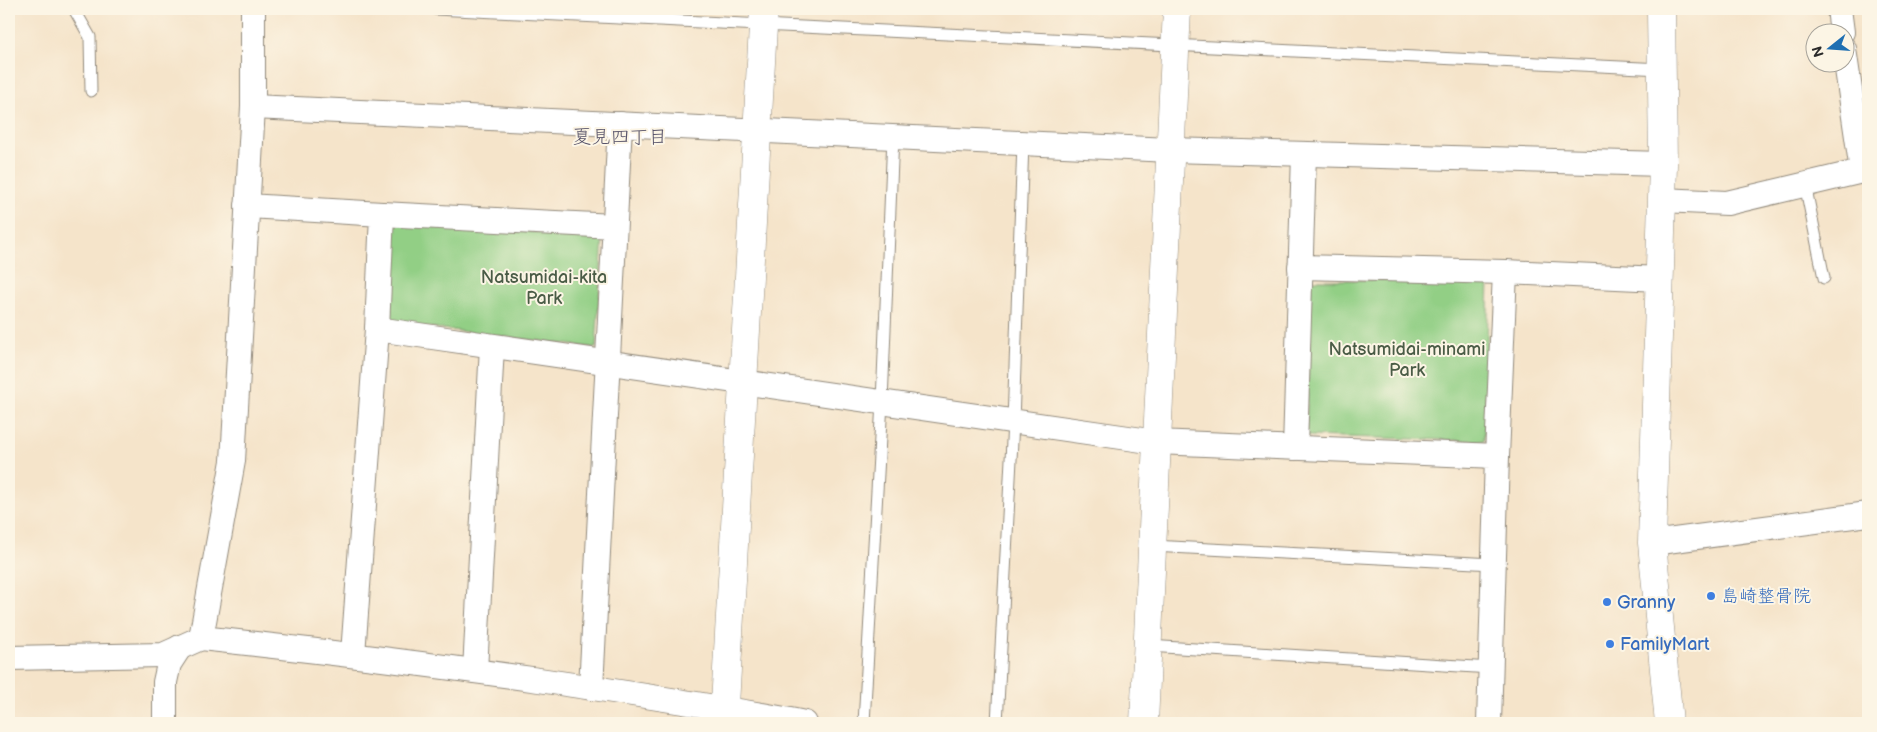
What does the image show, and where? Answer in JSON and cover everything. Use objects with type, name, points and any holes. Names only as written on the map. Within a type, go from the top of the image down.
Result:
[{"type":"street","points":[[165,723],[165,682],[169,664],[191,642],[233,461],[252,107],[254,9]]},
{"type":"street","points":[[1144,723],[1177,9]]},
{"type":"street","points":[[1661,9],[1663,164],[1652,543],[1669,723]]},
{"type":"street","points":[[1839,9],[1841,22]]},
{"type":"street","points":[[724,715],[763,17]]},
{"type":"street","points":[[1662,200],[1727,203],[1862,171],[1847,72]]},
{"type":"street","points":[[252,107],[1170,150],[1663,164]]},
{"type":"street","points":[[591,688],[606,362],[620,124]]},
{"type":"street","points":[[1295,448],[1304,154]]},
{"type":"street","points":[[247,206],[614,226]]},
{"type":"street","points":[[353,654],[377,329],[382,214]]},
{"type":"street","points":[[1300,267],[1505,272],[1660,279]]},
{"type":"street","points":[[1489,723],[1505,272]]},
{"type":"street","points":[[377,329],[1156,442],[1497,456]]},
{"type":"street","points":[[475,671],[492,346]]},
{"type":"street","points":[[1652,543],[1868,514]]},
{"type":"street","points":[[9,658],[163,655],[191,642],[353,654],[591,688],[724,715],[805,723]]},
{"type":"lane","points":[[74,9],[90,37],[91,91]]},
{"type":"lane","points":[[435,9],[763,17],[1175,44],[1662,69]]},
{"type":"lane","points":[[864,723],[882,402],[893,136]]},
{"type":"lane","points":[[997,723],[1013,422],[1023,143]]},
{"type":"lane","points":[[1805,184],[1824,278]]},
{"type":"lane","points":[[1152,546],[1494,564]]},
{"type":"lane","points":[[1148,646],[1491,668]]},
{"type":"green space","name":"Natsumidai-kita Park","points":[[392,224],[603,236],[596,348],[387,322]]},
{"type":"green space","name":"Natsumidai-minami Park","points":[[1311,280],[1489,280],[1484,441],[1306,436]]},
{"type":"place","name":"島崎整骨院","points":[[1711,596]]},
{"type":"place","name":"Granny","points":[[1607,602]]},
{"type":"place","name":"FamilyMart","points":[[1610,644]]},
{"type":"district","name":"夏見四丁目","points":[[620,136]]}]
